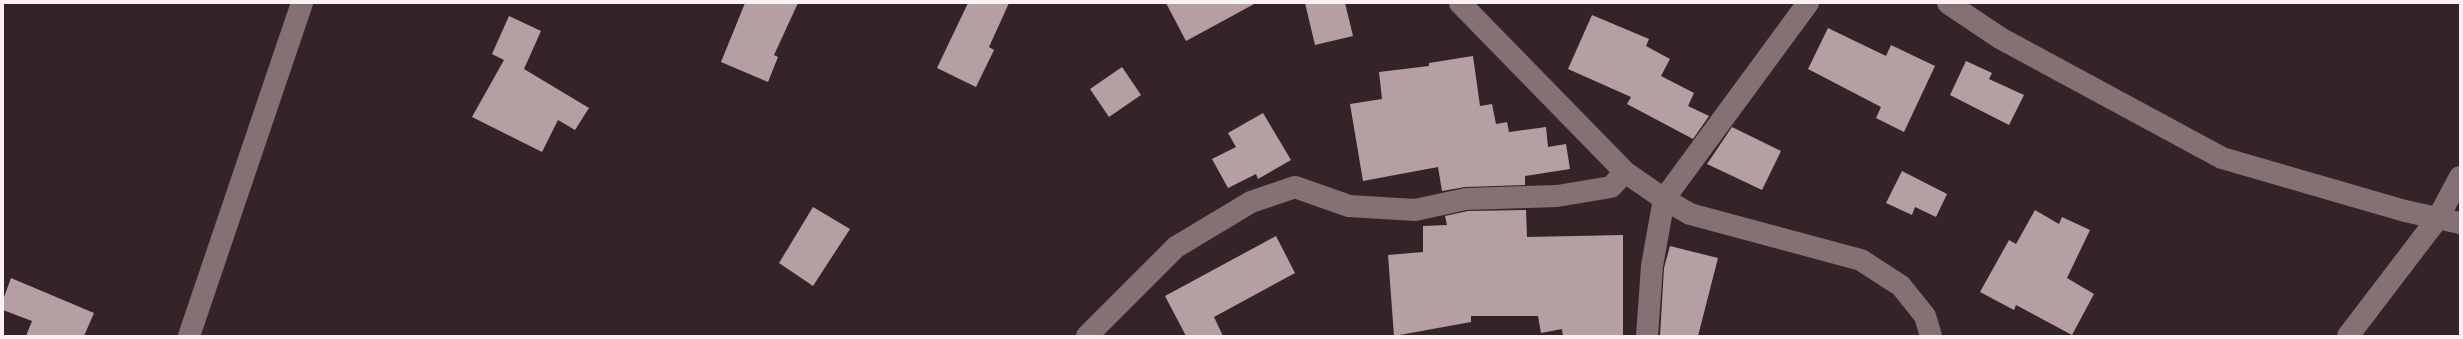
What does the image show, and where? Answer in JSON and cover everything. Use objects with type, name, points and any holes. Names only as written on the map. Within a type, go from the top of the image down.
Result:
[{"type":"street","points":[[189,336],[302,3]]},
{"type":"street","points":[[1460,3],[1625,172],[1664,199],[1690,214],[1861,260],[1901,286],[1926,316],[1931,336]]},
{"type":"street","points":[[1646,336],[1652,266],[1664,199],[1808,3]]},
{"type":"street","points":[[1948,3],[2000,38],[2222,158],[2404,211],[2460,223]]},
{"type":"street","points":[[1087,336],[1176,247],[1251,202],[1295,187],[1349,206],[1415,210],[1466,199],[1557,196],[1611,187],[1625,172]]},
{"type":"street","points":[[2348,336],[2438,218],[2460,177]]},
{"type":"building","points":[[745,3],[798,3],[774,55],[778,57],[768,82],[721,62]]},
{"type":"building","points":[[968,3],[1009,3],[989,47],[994,50],[976,87],[937,68]]},
{"type":"building","points":[[1166,3],[1256,3],[1186,41]]},
{"type":"building","points":[[1305,3],[1345,3],[1353,36],[1315,45]]},
{"type":"building","points":[[1592,15],[1649,39],[1646,46],[1670,59],[1661,76],[1694,93],[1688,106],[1709,116],[1693,139],[1627,104],[1631,97],[1568,69]]},
{"type":"building","points":[[509,16],[541,31],[524,69],[589,108],[575,130],[558,120],[542,152],[472,117],[504,60],[492,54]]},
{"type":"building","points":[[1828,28],[1886,56],[1891,45],[1935,66],[1904,132],[1876,118],[1881,107],[1808,69]]},
{"type":"building","points":[[1473,56],[1480,106],[1492,104],[1496,124],[1507,122],[1509,132],[1546,127],[1548,147],[1566,144],[1570,169],[1525,176],[1525,185],[1465,187],[1442,191],[1438,167],[1363,181],[1350,104],[1382,99],[1379,72],[1429,66],[1429,63]]},
{"type":"building","points":[[1966,61],[1992,73],[1989,79],[2024,95],[2009,125],[1950,95]]},
{"type":"building","points":[[1122,67],[1141,95],[1109,117],[1090,89]]},
{"type":"building","points":[[1263,113],[1291,160],[1258,179],[1256,174],[1228,188],[1212,159],[1236,147],[1228,133]]},
{"type":"building","points":[[1732,127],[1781,151],[1762,190],[1707,164]]},
{"type":"building","points":[[1902,171],[1947,194],[1936,217],[1915,207],[1912,215],[1886,203]]},
{"type":"building","points":[[813,207],[850,229],[813,286],[779,263]]},
{"type":"building","points":[[1526,210],[1527,237],[1623,235],[1623,336],[1563,336],[1562,329],[1541,333],[1538,316],[1471,316],[1471,322],[1394,336],[1388,255],[1423,252],[1423,226],[1447,225],[1445,216],[1468,211]]},
{"type":"building","points":[[2035,210],[2059,224],[2062,217],[2090,230],[2067,278],[2094,294],[2072,335],[2016,305],[2014,310],[1980,292],[2009,240],[2016,244]]},
{"type":"building","points":[[1276,236],[1295,273],[1214,317],[1223,336],[1186,336],[1165,296]]},
{"type":"building","points":[[1670,246],[1718,258],[1698,336],[1660,336],[1664,268]]},
{"type":"building","points":[[11,278],[94,313],[84,336],[26,336],[32,321],[3,310],[3,300]]}]
